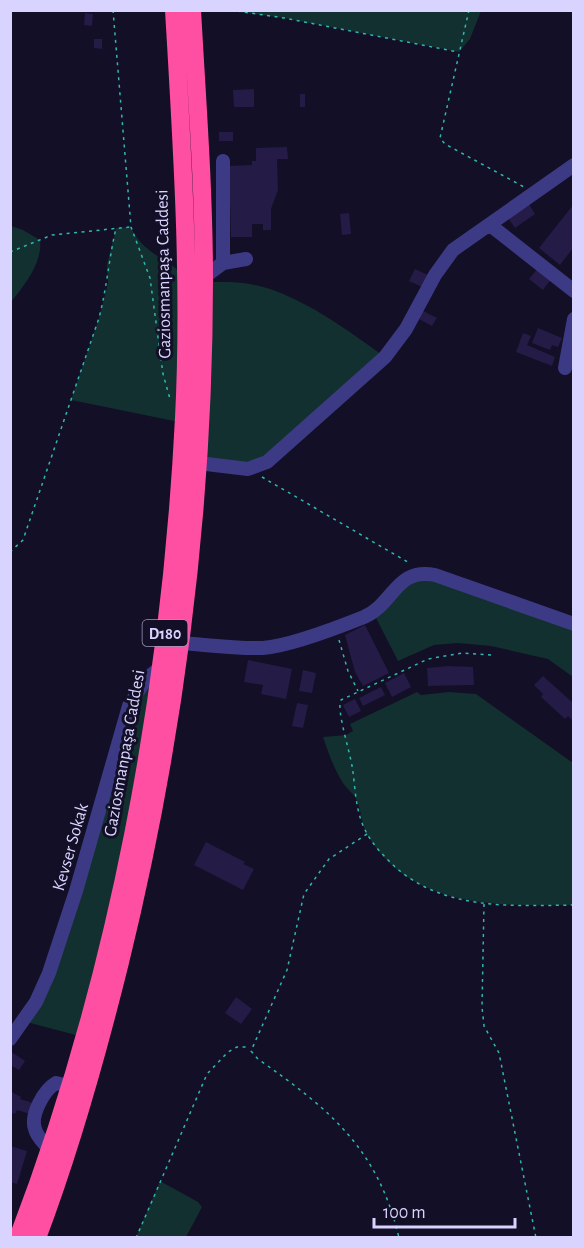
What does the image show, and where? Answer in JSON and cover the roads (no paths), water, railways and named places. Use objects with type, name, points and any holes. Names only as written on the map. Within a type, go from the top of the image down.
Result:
[{"type":"highway","name":"Gaziosmanpaşa Caddesi","points":[[18,1238],[69,1086],[122,881],[147,759],[161,667],[176,536],[184,416],[186,277],[174,10]]},
{"type":"highway","name":"D180","points":[[36,1238],[91,1073],[125,943],[162,764],[181,643],[198,463],[204,277],[192,10]]},
{"type":"street","points":[[223,161],[223,264]]},
{"type":"street","points":[[198,463],[249,469],[258,467],[277,455],[377,365],[406,329],[447,256],[460,243],[535,194],[573,165]]},
{"type":"street","points":[[490,225],[573,291]]},
{"type":"street","points":[[204,277],[223,264],[246,259]]},
{"type":"street","points":[[565,368],[573,320]]},
{"type":"street","points":[[181,643],[262,648],[282,645],[373,612],[411,576],[427,574],[573,624]]},
{"type":"street","name":"Kevser Sokak","points":[[10,1039],[36,1002],[49,973],[76,891],[129,706],[140,688],[161,667]]}]
